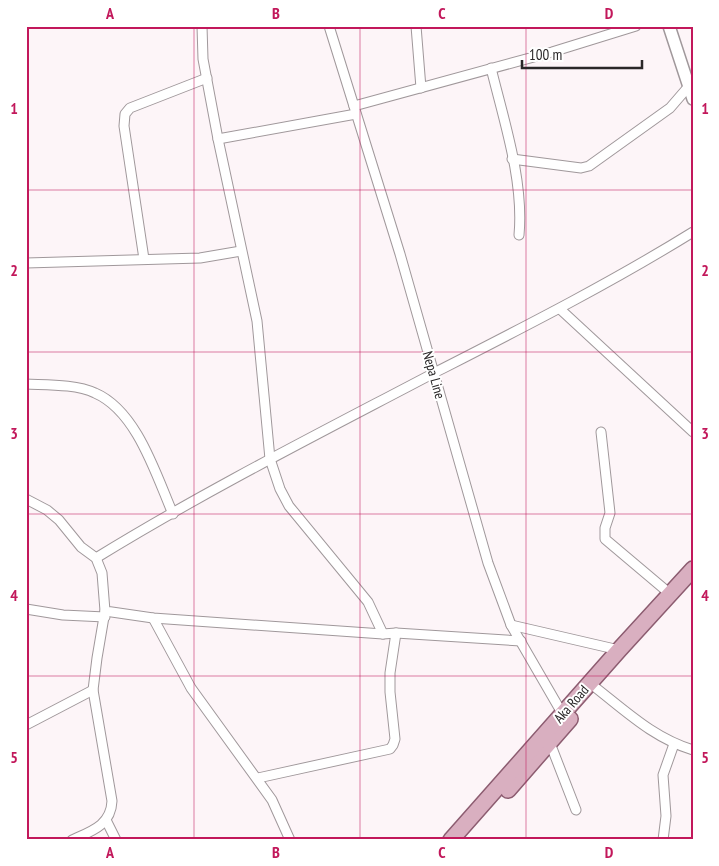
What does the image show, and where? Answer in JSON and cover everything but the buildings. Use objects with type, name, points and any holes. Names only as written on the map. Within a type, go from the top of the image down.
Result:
[{"type":"main road","name":"Aka Road","points":[[451,840],[669,593],[693,569]]},
{"type":"main road","name":"Aka Road","points":[[464,840],[693,580]]},
{"type":"street","points":[[202,26],[203,59],[257,321],[270,459],[280,489],[289,506],[368,602],[383,634]]},
{"type":"street","name":"Nepa Line","points":[[329,26],[400,254],[488,563],[511,625],[562,713]]},
{"type":"street","points":[[416,26],[421,88]]},
{"type":"street","points":[[218,139],[355,110],[421,88],[636,26]]},
{"type":"street","points":[[669,26],[693,99]]},
{"type":"street","points":[[491,68],[512,159],[521,215],[519,235]]},
{"type":"street","points":[[144,259],[124,126],[125,114],[130,108],[207,78]]},
{"type":"street","points":[[512,159],[582,168],[589,166],[670,108],[688,86]]},
{"type":"street","points":[[96,558],[270,459],[560,309],[693,232]]},
{"type":"street","points":[[26,263],[200,258],[242,251]]},
{"type":"street","points":[[560,309],[693,432]]},
{"type":"street","points":[[26,384],[67,387],[94,392],[114,404],[138,436],[173,514]]},
{"type":"street","points":[[601,432],[610,513],[605,528],[605,539],[669,593]]},
{"type":"street","points":[[26,499],[47,510],[59,520],[80,547],[96,558],[102,573],[105,614],[93,690],[112,810],[106,820],[96,829],[72,840]]},
{"type":"street","points":[[26,609],[63,615],[105,614],[383,634],[521,641]]},
{"type":"street","points":[[153,618],[192,688],[272,800],[290,840]]},
{"type":"street","points":[[511,625],[619,650]]},
{"type":"street","points":[[258,778],[390,749],[395,739],[390,673],[396,634]]},
{"type":"street","points":[[596,688],[653,733],[674,744],[693,750]]},
{"type":"street","points":[[26,725],[93,690]]},
{"type":"street","points":[[550,743],[576,810]]},
{"type":"street","points":[[663,840],[666,816],[663,775],[674,744]]},
{"type":"street","points":[[106,820],[116,840]]}]
